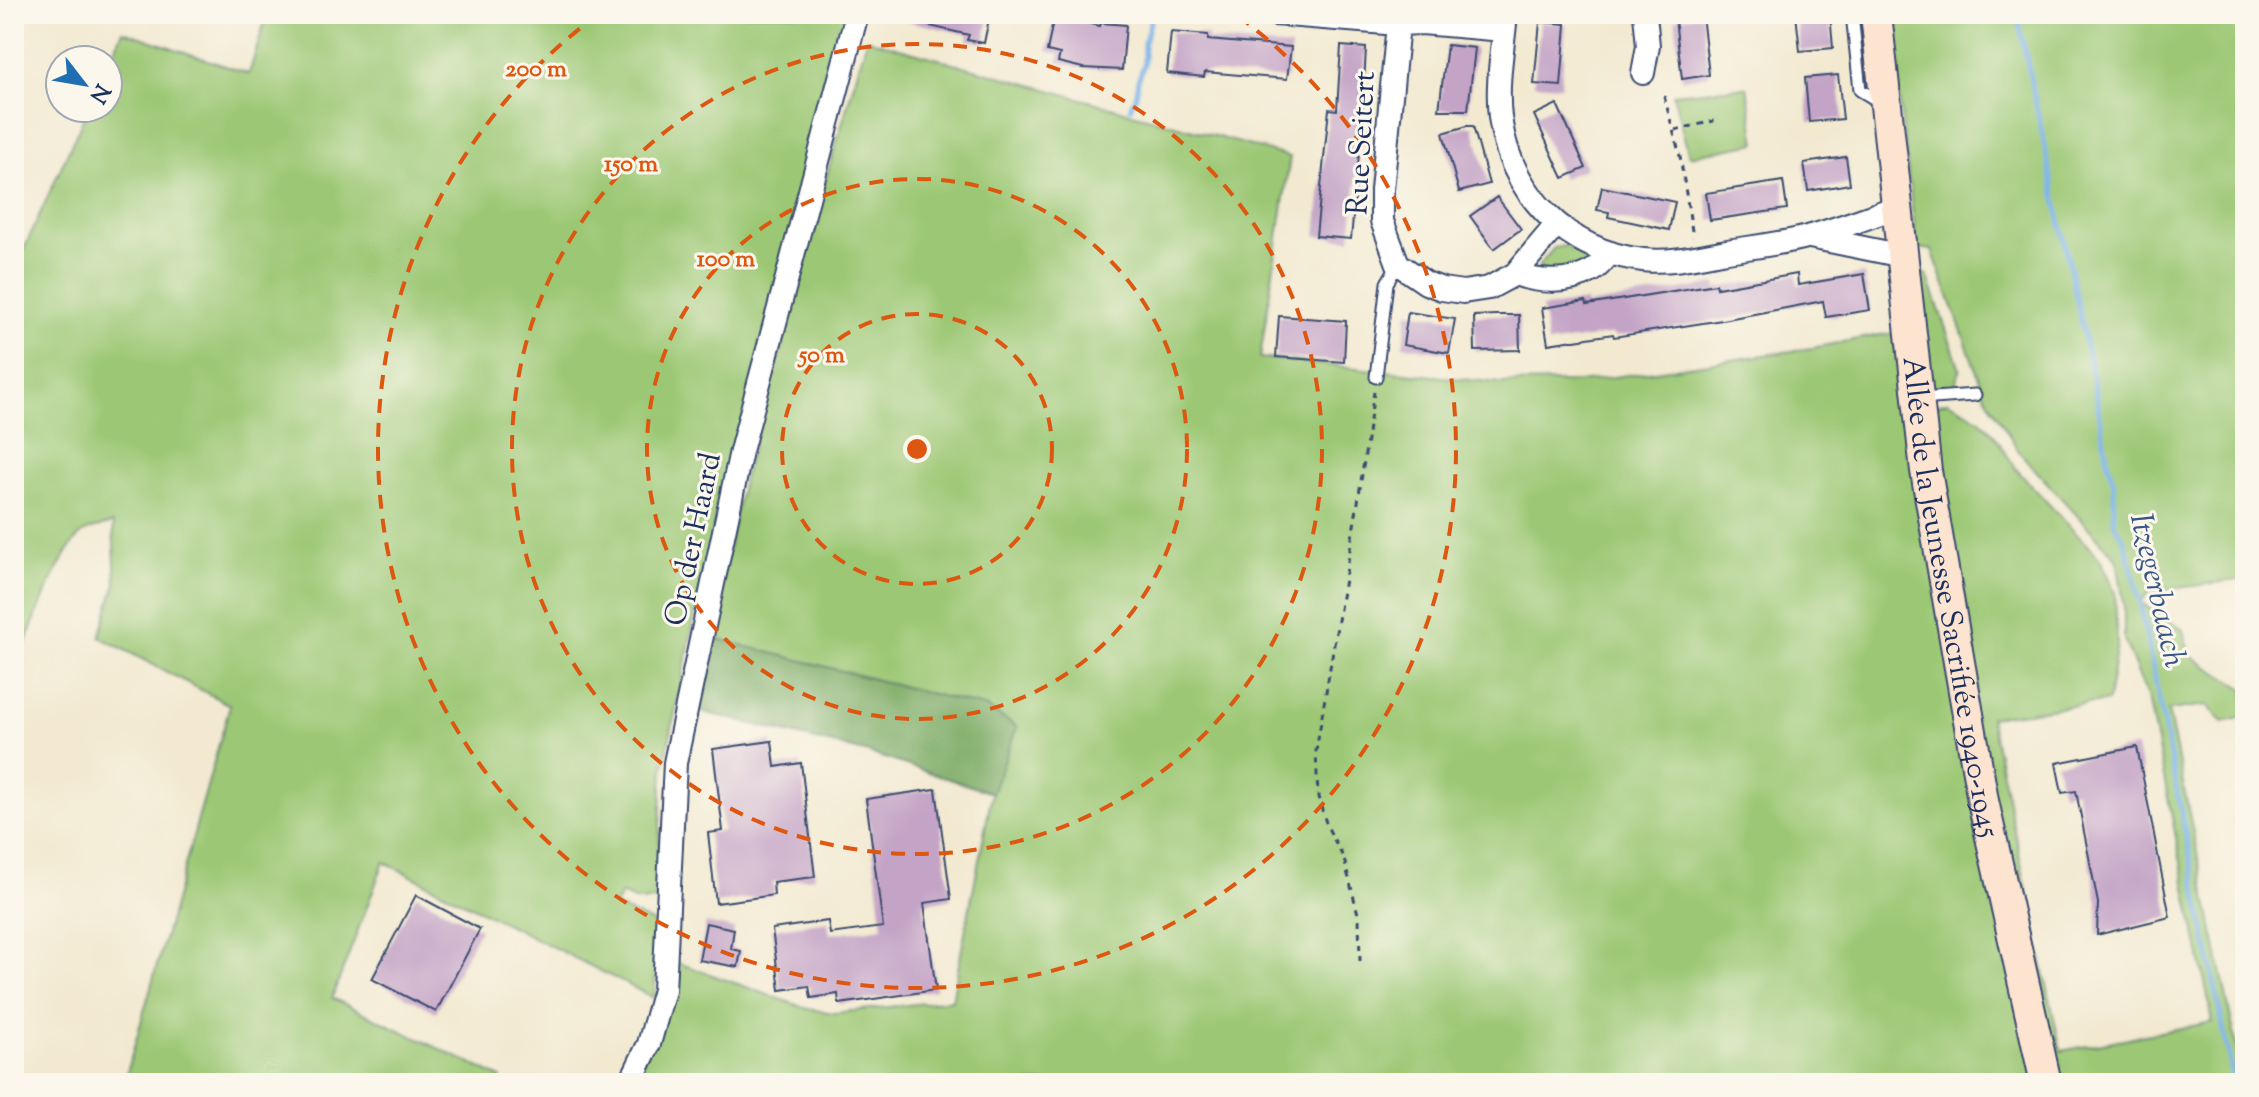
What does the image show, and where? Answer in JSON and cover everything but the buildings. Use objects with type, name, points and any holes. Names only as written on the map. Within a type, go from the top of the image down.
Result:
[{"type":"main road","name":"Allée de la Jeunesse Sacrifiée 1940-1945","points":[[1876,14],[1926,471],[1983,801],[2046,1083]]},
{"type":"street","name":"Op der Haard","points":[[630,1083],[649,1044],[664,990],[675,763],[741,451],[857,14]]},
{"type":"street","points":[[1275,14],[1398,24],[1505,22],[1499,98],[1506,145],[1526,190],[1556,225],[1611,253],[1642,260],[1675,260],[1809,237],[1897,207]]},
{"type":"street","points":[[1643,73],[1648,46],[1645,14]]},
{"type":"street","name":"Rue Seitert","points":[[1398,24],[1382,190],[1382,221],[1398,264]]},
{"type":"street","points":[[1398,264],[1426,283],[1442,289],[1463,292],[1489,288],[1515,274],[1556,225]]},
{"type":"street","points":[[1809,237],[1903,256]]},
{"type":"street","points":[[1515,274],[1529,280],[1562,281],[1592,271],[1611,253]]},
{"type":"lane","points":[[1852,14],[1860,90],[1886,105]]},
{"type":"lane","points":[[1376,377],[1387,283],[1398,264]]},
{"type":"lane","points":[[1919,399],[1975,395]]},
{"type":"path","points":[[1664,96],[1680,156],[1693,241]]},
{"type":"path","points":[[1674,130],[1714,121]]},
{"type":"path","points":[[1360,961],[1359,918],[1344,859],[1327,826],[1318,797],[1316,751],[1376,377]]},
{"type":"green space","points":[[267,14],[845,14],[846,23],[739,436],[717,508],[663,771],[656,900],[637,901],[621,894],[615,906],[656,924],[658,947],[654,998],[384,862],[332,998],[501,1078],[498,1083],[124,1083],[230,705],[100,637],[116,583],[113,523],[83,533],[64,558],[43,599],[14,675],[14,271],[81,124],[124,124],[124,44],[117,44],[123,31],[249,74]]},
{"type":"green space","points":[[1889,14],[2245,14],[2245,579],[2149,592],[2140,602],[2183,630],[2190,656],[2245,689],[2245,717],[2223,722],[2207,705],[2168,710],[2244,1083],[636,1083],[673,961],[808,1009],[834,1013],[952,1000],[992,793],[1017,727],[987,708],[709,637],[743,479],[792,313],[789,304],[867,39],[1290,157],[1260,358],[1500,383],[1580,382],[1903,332],[1911,405],[1935,406],[1948,401],[1979,419],[1993,433],[2016,469],[2100,559],[2115,593],[2117,643],[2108,701],[1990,717],[2061,1051],[2213,1022],[2148,698],[2124,640],[2124,604],[2117,559],[2020,453],[1986,397],[1932,250],[1917,248]]},
{"type":"green space","points":[[1747,87],[1756,143],[1689,156],[1673,94]]},
{"type":"green space","points":[[1565,246],[1589,258],[1587,266],[1547,273],[1540,269],[1539,265],[1554,248]]},
{"type":"green space","points":[[1920,272],[1927,275],[1960,369],[1954,388],[1945,391],[1930,389]]},
{"type":"green space","points":[[709,637],[987,708],[1017,727],[992,793],[869,753],[691,709]]},
{"type":"waterway","name":"Itzegerbaach","points":[[2017,14],[2114,483],[2114,523],[2125,542],[2140,602],[2234,1083]]},
{"type":"waterway","points":[[1130,108],[1144,65],[1144,43],[1151,20]]}]
